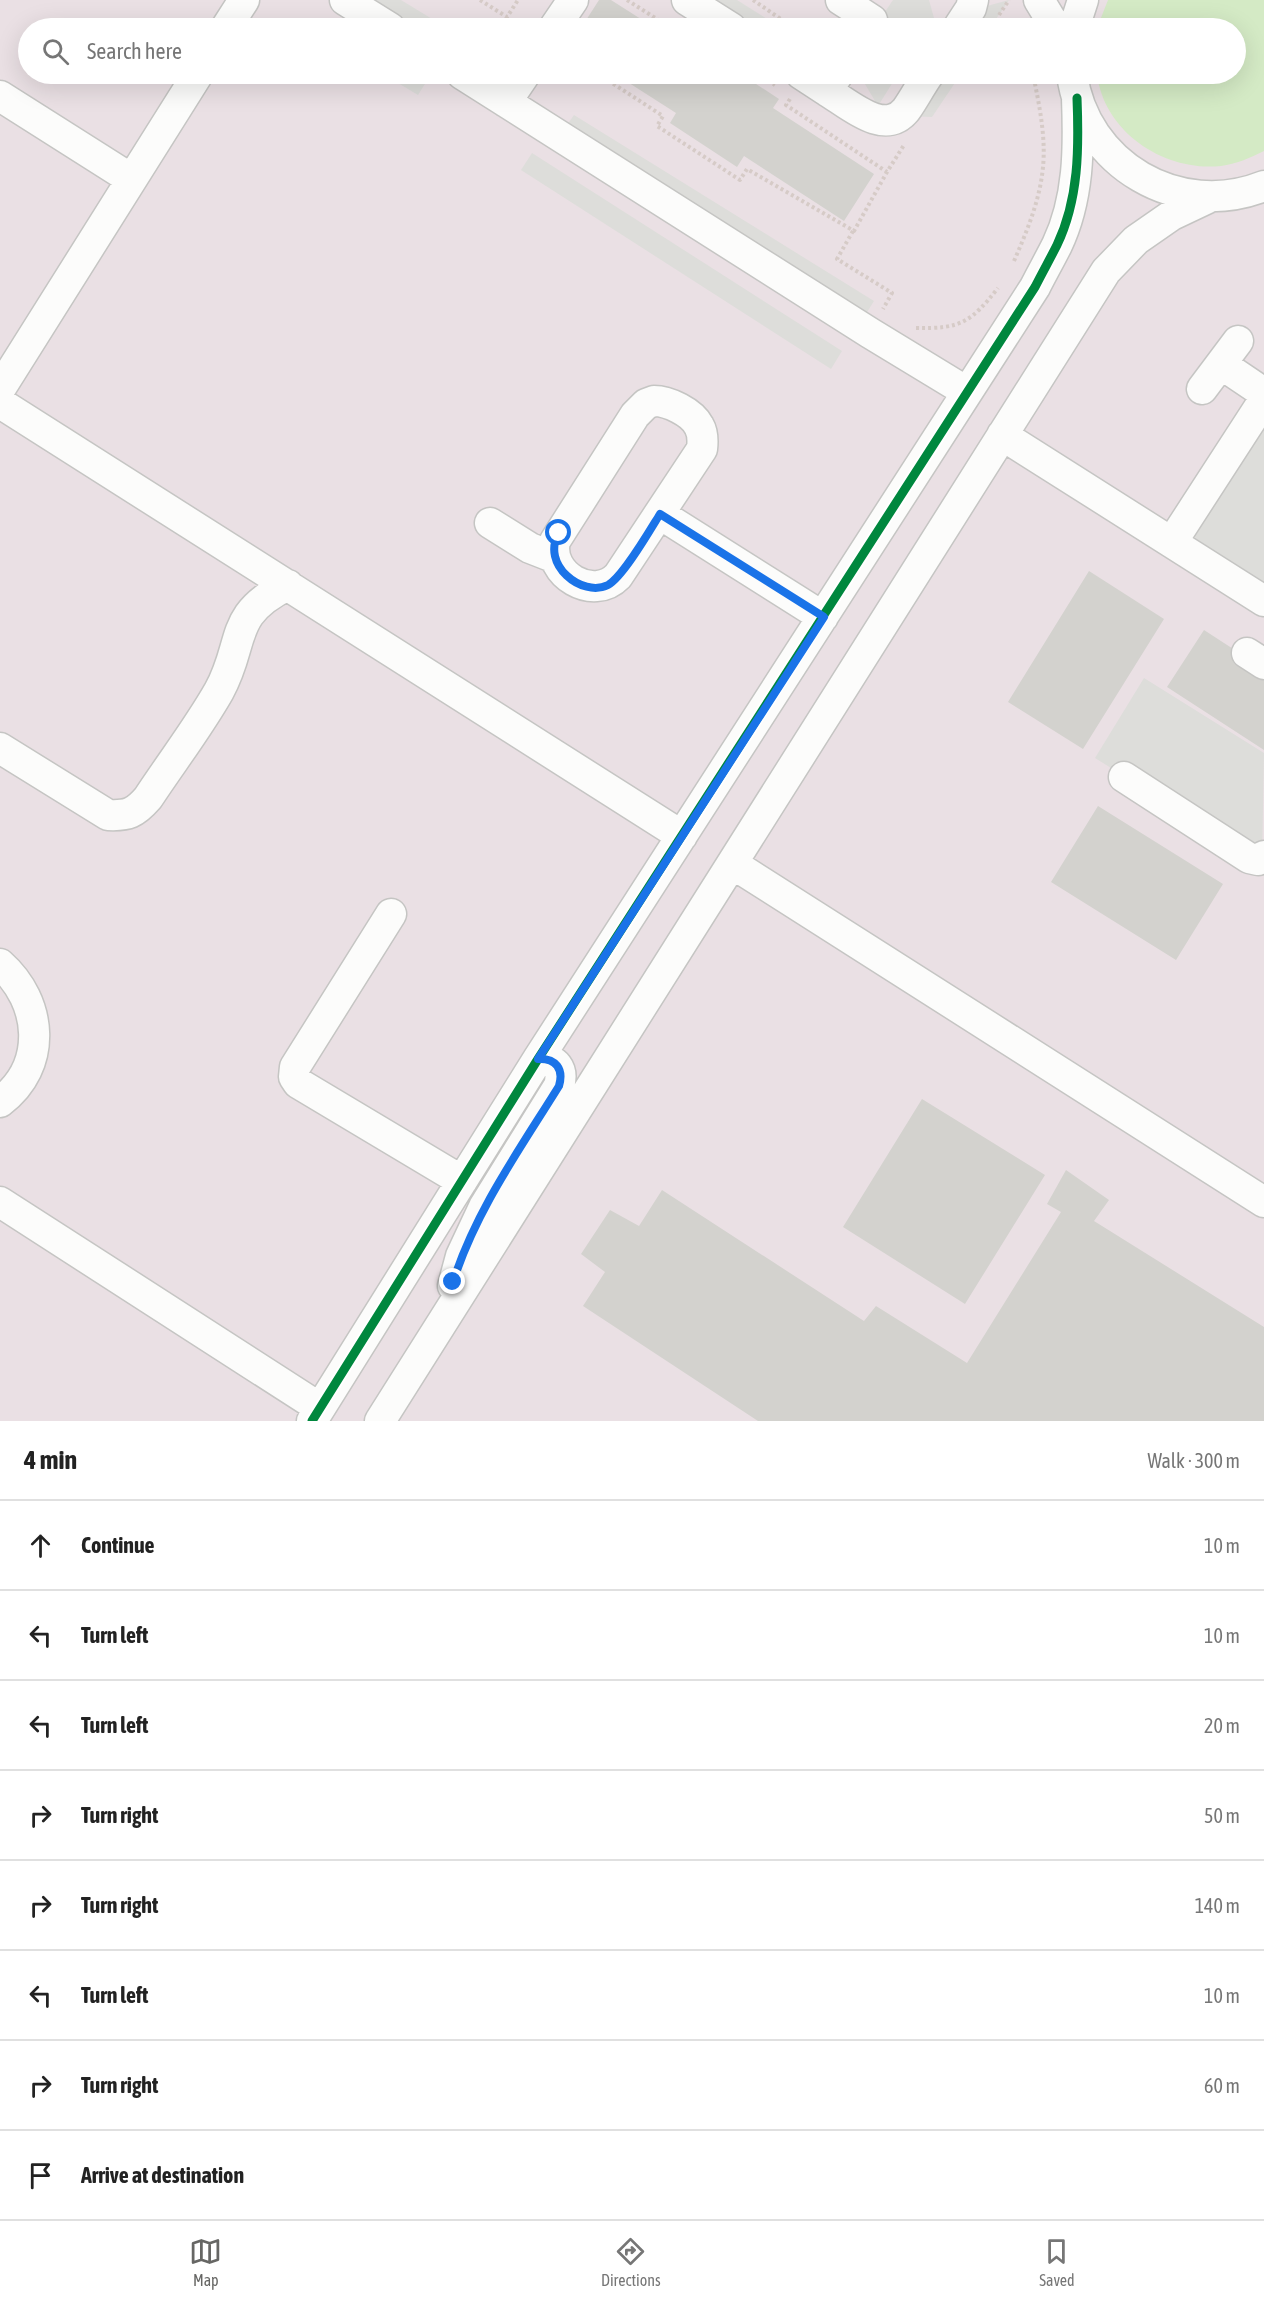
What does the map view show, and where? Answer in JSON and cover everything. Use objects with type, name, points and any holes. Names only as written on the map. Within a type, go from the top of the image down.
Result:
[{"type":"street","points":[[232,18],[244,0]]},
{"type":"street","points":[[345,0],[374,18]]},
{"type":"street","points":[[561,18],[573,0]]},
{"type":"street","points":[[687,0],[715,18]]},
{"type":"street","points":[[841,0],[874,16]]},
{"type":"street","points":[[964,18],[973,0]]},
{"type":"street","points":[[1039,0],[1050,18]]},
{"type":"street","points":[[1077,18],[1083,0]]},
{"type":"street","points":[[0,388],[192,84]]},
{"type":"street","points":[[478,84],[967,392]]},
{"type":"street","points":[[506,102],[518,84]]},
{"type":"street","points":[[835,84],[871,118],[880,121],[890,121],[905,110],[922,84]]},
{"type":"street","points":[[1075,86],[1092,131],[1114,158],[1143,179],[1165,188],[1210,197]]},
{"type":"street","points":[[0,1203],[316,1415],[538,1059],[1035,286],[1058,243],[1073,196],[1079,147],[1075,86]]},
{"type":"street","points":[[0,96],[131,179]]},
{"type":"street","points":[[380,1421],[1106,271],[1136,240],[1172,215],[1210,197],[1259,189]]},
{"type":"street","points":[[1202,389],[1229,353],[1264,393]]},
{"type":"street","points":[[1172,542],[1264,400]]},
{"type":"street","points":[[654,401],[670,403],[695,420],[700,426],[703,441],[698,456],[660,514],[618,576],[608,585],[600,587],[584,585],[560,570],[554,556],[555,540],[635,415],[646,404],[654,401]]},
{"type":"street","points":[[0,403],[682,836]]},
{"type":"street","points":[[1002,435],[1264,601]]},
{"type":"street","points":[[660,514],[824,617]]},
{"type":"street","points":[[490,523],[530,548],[554,556]]},
{"type":"street","points":[[0,748],[108,815],[123,816],[138,810],[218,693],[245,620],[257,605],[288,585]]},
{"type":"street","points":[[1124,777],[1249,858],[1258,860],[1264,856]]},
{"type":"street","points":[[733,864],[1264,1202]]},
{"type":"street","points":[[391,914],[295,1067],[294,1077],[298,1083],[462,1181]]},
{"type":"street","points":[[0,964],[22,990],[29,1005],[34,1037],[27,1069],[19,1083],[0,1102]]},
{"type":"street","points":[[448,1313],[453,1282],[472,1231],[559,1086],[560,1069],[554,1062],[538,1059]]},
{"type":"path","points":[[480,0],[507,17],[518,0]]},
{"type":"path","points":[[627,0],[655,18]]},
{"type":"path","points":[[753,0],[779,18]]},
{"type":"path","points":[[613,84],[663,116],[657,126],[740,180],[747,168],[854,231]]},
{"type":"path","points":[[1012,267],[1032,219],[1043,167],[1043,132],[1035,84]]},
{"type":"path","points":[[887,172],[837,259],[892,293]]},
{"type":"path","points":[[909,327],[949,328],[970,320],[1002,284]]},
{"type":"shaded area","points":[[0,0],[1264,0],[1264,1421],[0,1421]]},
{"type":"shaded area","points":[[365,0],[401,0],[431,18],[394,18]]},
{"type":"shaded area","points":[[697,0],[737,0],[766,18],[727,18]]},
{"type":"shaded area","points":[[893,0],[929,0],[934,18],[881,18]]},
{"type":"shaded area","points":[[1009,0],[997,18],[970,18],[976,9]]},
{"type":"shaded area","points":[[400,84],[425,84],[418,95]]},
{"type":"shaded area","points":[[865,84],[892,84],[878,106]]},
{"type":"shaded area","points":[[926,84],[954,84],[932,117],[905,116]]},
{"type":"shaded area","points":[[574,115],[874,301],[864,317],[562,132]]},
{"type":"shaded area","points":[[532,153],[842,351],[831,369],[521,170]]},
{"type":"shaded area","points":[[1264,372],[1264,591],[1165,527]]},
{"type":"shaded area","points":[[1144,678],[1264,753],[1262,862],[1095,758]]},
{"type":"green space","points":[[1108,0],[1264,0],[1264,151],[1221,166],[1200,166],[1159,155],[1140,144],[1124,130],[1111,114],[1099,84],[1246,84],[1246,18],[1101,18]]},
{"type":"building","points":[[599,0],[611,0],[639,18],[587,18]]},
{"type":"building","points":[[631,84],[756,84],[779,99],[773,108],[874,174],[844,221],[744,156],[737,167],[670,123],[676,113]]},
{"type":"building","points":[[1089,571],[1164,619],[1083,749],[1008,702]]},
{"type":"building","points":[[1204,630],[1264,669],[1264,750],[1167,687]]},
{"type":"building","points":[[1098,806],[1223,884],[1176,960],[1051,882]]},
{"type":"building","points":[[922,1099],[1045,1175],[965,1304],[843,1227]]},
{"type":"building","points":[[1066,1170],[1109,1200],[1094,1221],[1264,1327],[1264,1421],[758,1421],[583,1306],[605,1272],[581,1254],[610,1210],[639,1226],[662,1190],[864,1321],[876,1306],[967,1363],[1061,1212],[1047,1204]]},
{"type":"cycle path","points":[[312,1421],[538,1059],[1035,287],[1057,245],[1070,210],[1076,173],[1077,98]]},
{"type":"route","points":[[453,1282],[461,1256],[484,1207],[559,1086],[560,1069],[554,1062],[538,1059],[824,617],[660,514],[614,581],[600,587],[584,585],[560,570],[556,564],[553,548],[559,533]]}]
